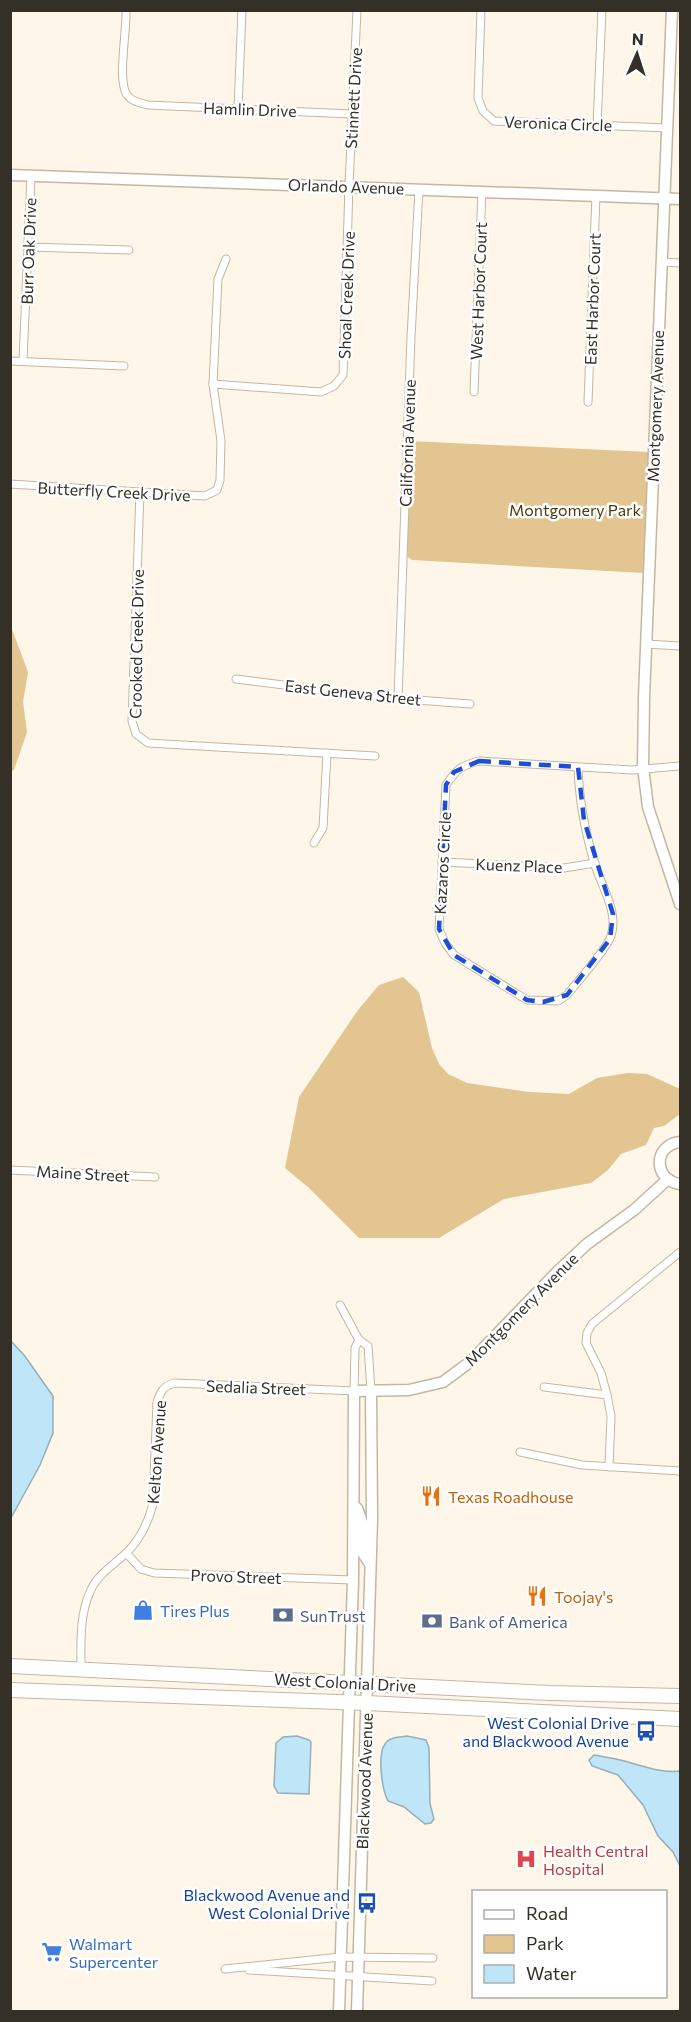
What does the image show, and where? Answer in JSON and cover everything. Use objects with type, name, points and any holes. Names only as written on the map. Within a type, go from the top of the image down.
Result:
[{"type":"highway","name":"West Colonial Drive","points":[[10,1666],[538,1692],[681,1696]]},
{"type":"highway","name":"West Colonial Drive","points":[[10,1690],[348,1702],[681,1719]]},
{"type":"street","name":"Hamlin Drive","points":[[126,10],[123,75],[126,93],[132,100],[148,105],[352,114]]},
{"type":"street","points":[[238,109],[242,10]]},
{"type":"street","name":"Stinnett Drive","points":[[349,186],[357,10]]},
{"type":"street","name":"Veronica Circle","points":[[482,10],[478,98],[483,111],[494,121],[667,128]]},
{"type":"street","points":[[597,124],[602,10]]},
{"type":"street","name":"Montgomery Avenue","points":[[672,10],[643,767],[648,807],[681,904]]},
{"type":"street","name":"Orlando Avenue","points":[[10,175],[681,199]]},
{"type":"street","name":"Burr Oak Drive","points":[[23,361],[31,176]]},
{"type":"street","name":"Shoal Creek Drive","points":[[213,384],[321,392],[334,386],[343,375],[349,186]]},
{"type":"street","name":"California Avenue","points":[[398,698],[411,337],[419,189]]},
{"type":"street","name":"West Harbor Court","points":[[474,392],[482,191]]},
{"type":"street","name":"East Harbor Court","points":[[588,402],[596,195]]},
{"type":"street","points":[[28,247],[129,250]]},
{"type":"street","points":[[213,384],[218,279],[226,259]]},
{"type":"street","points":[[661,262],[681,264]]},
{"type":"street","points":[[10,361],[124,366]]},
{"type":"street","name":"Butterfly Creek Drive","points":[[10,484],[205,496],[217,490],[220,480],[221,441],[213,384]]},
{"type":"street","name":"Crooked Creek Drive","points":[[140,492],[132,721],[136,734],[148,743],[375,756]]},
{"type":"street","points":[[646,644],[681,646]]},
{"type":"street","name":"East Geneva Street","points":[[236,679],[470,704]]},
{"type":"street","points":[[314,843],[323,828],[327,753]]},
{"type":"street","name":"Kazaros Circle","points":[[578,767],[579,795],[595,863],[613,914],[610,939],[567,995],[558,1001],[527,1000],[454,955],[445,944],[439,929],[446,785],[454,772],[463,765],[479,761],[632,770],[643,767],[681,766]]},
{"type":"street","name":"Kuenz Place","points":[[442,862],[564,868],[595,863]]},
{"type":"street","points":[[681,1142],[668,1146],[661,1155],[661,1169],[668,1179],[681,1184]]},
{"type":"street","name":"Maine Street","points":[[10,1170],[155,1178]]},
{"type":"street","name":"Montgomery Avenue","points":[[354,1391],[409,1390],[443,1382],[470,1362],[580,1250],[634,1210],[668,1179]]},
{"type":"street","points":[[609,1467],[611,1416],[601,1373],[586,1343],[587,1333],[592,1324],[681,1252]]},
{"type":"street","name":"Blackwood Avenue","points":[[340,1305],[358,1340],[368,1346],[371,1391],[372,1519],[357,2012]]},
{"type":"street","name":"Blackwood Avenue","points":[[339,2012],[355,1500],[355,1348],[358,1340]]},
{"type":"street","name":"Sedalia Street","points":[[161,1391],[167,1385],[175,1383],[354,1391]]},
{"type":"street","points":[[544,1387],[607,1395]]},
{"type":"street","name":"Kelton Avenue","points":[[81,1670],[84,1611],[90,1591],[101,1575],[126,1553],[149,1520],[153,1504],[157,1402],[161,1391]]},
{"type":"street","points":[[520,1452],[582,1465],[681,1471]]},
{"type":"street","points":[[355,1500],[362,1522],[362,1552],[370,1564]]},
{"type":"street","name":"Provo Street","points":[[126,1553],[141,1569],[154,1574],[353,1580]]},
{"type":"street","points":[[432,1981],[225,1969],[340,1957],[433,1958]]},
{"type":"highlighted area","points":[[479,761],[578,767],[584,820],[613,914],[610,939],[567,995],[543,1002],[527,1000],[454,955],[439,929],[446,785],[454,772]]},
{"type":"green space","name":"Montgomery Park","points":[[409,441],[649,452],[644,573],[412,560],[406,556]]},
{"type":"green space","points":[[10,624],[28,672],[23,702],[27,732],[14,770],[11,771]]},
{"type":"green space","points":[[403,977],[419,992],[432,1048],[439,1064],[448,1074],[467,1083],[529,1092],[569,1094],[597,1078],[628,1073],[647,1074],[680,1089],[680,1114],[664,1126],[654,1128],[646,1145],[621,1154],[608,1170],[591,1183],[504,1199],[439,1238],[359,1238],[309,1188],[285,1168],[299,1097],[358,1010],[379,985]]},
{"type":"water","points":[[11,1341],[24,1355],[53,1396],[53,1433],[40,1465],[11,1518]]},
{"type":"water","points":[[297,1736],[311,1742],[309,1794],[278,1793],[274,1786],[276,1743],[283,1737]]},
{"type":"water","points":[[407,1736],[426,1740],[429,1748],[430,1804],[434,1819],[431,1823],[425,1824],[404,1807],[388,1801],[384,1789],[381,1756],[385,1744],[389,1740]]},
{"type":"water","points":[[594,1755],[647,1768],[680,1771],[680,1866],[673,1852],[658,1836],[643,1805],[618,1775],[592,1766],[589,1760]]},
{"type":"place","name":"Texas Roadhouse","points":[[431,1496]]},
{"type":"place","name":"Toojay's","points":[[537,1596]]},
{"type":"place","name":"Tires Plus","points":[[143,1610]]},
{"type":"place","name":"SunTrust","points":[[283,1615]]},
{"type":"place","name":"Bank of America","points":[[432,1621]]},
{"type":"place","name":"West Colonial Drive and Blackwood Avenue","points":[[646,1731]]},
{"type":"place","name":"Health Central Hospital","points":[[526,1859]]},
{"type":"place","name":"Blackwood Avenue and West Colonial Drive","points":[[367,1903]]},
{"type":"place","name":"Walmart Supercenter","points":[[52,1952]]}]
